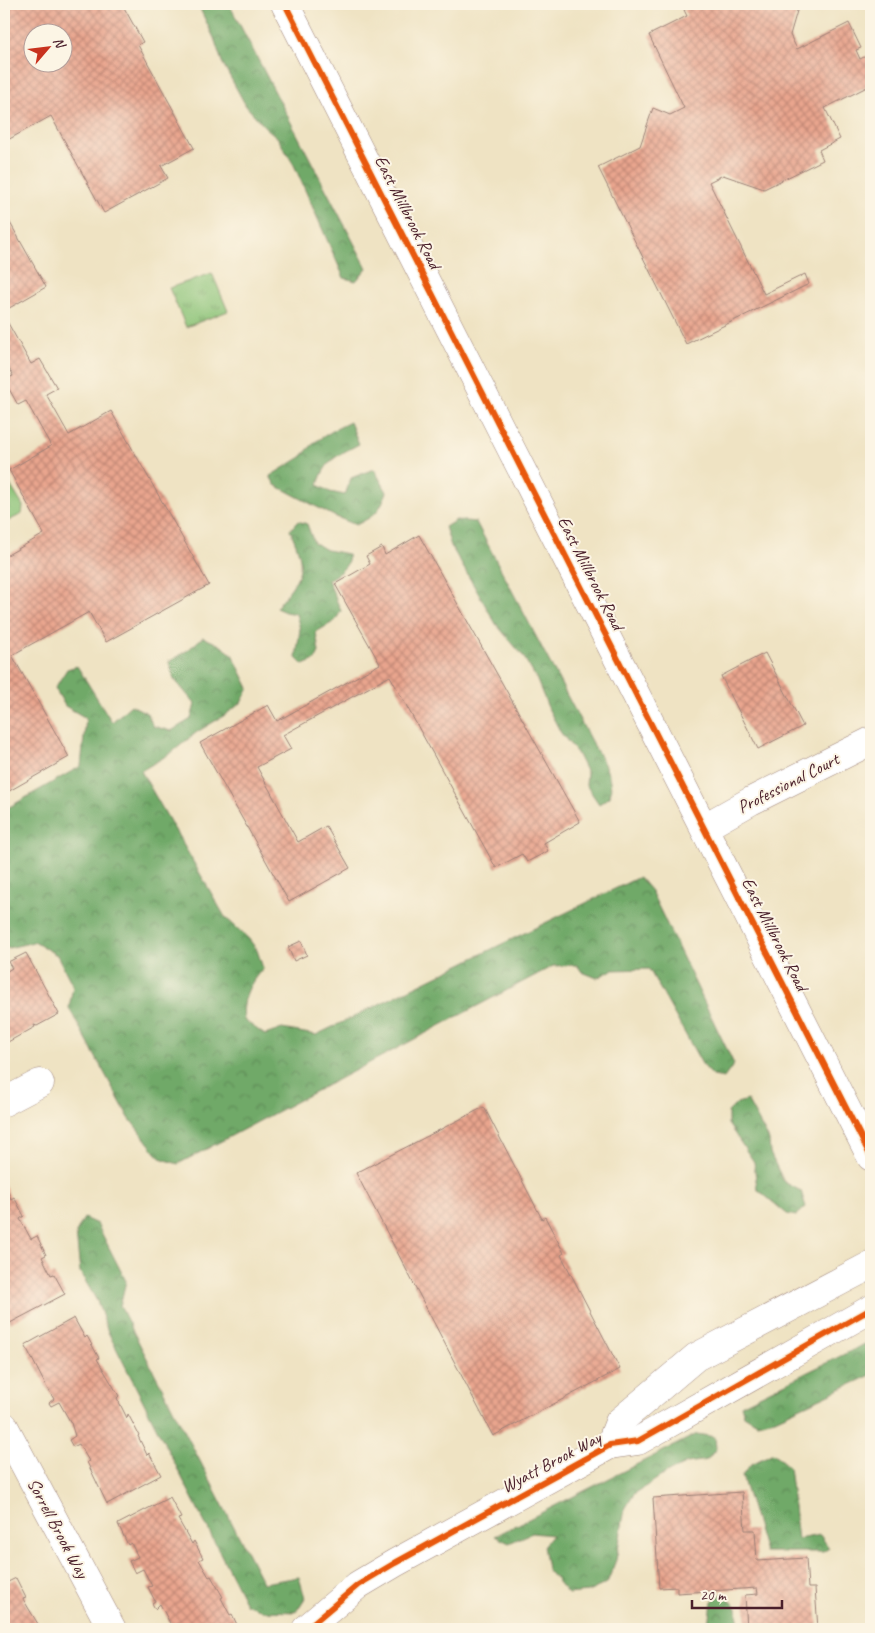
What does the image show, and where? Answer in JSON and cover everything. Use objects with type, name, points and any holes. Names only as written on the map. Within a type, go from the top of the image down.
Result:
[{"type":"street","name":"East Millbrook Road","points":[[285,4],[871,1157]]},
{"type":"street","name":"Professional Court","points":[[704,827],[871,740]]},
{"type":"street","points":[[4,1102],[40,1083]]},
{"type":"street","name":"Wyatt Brook Way","points":[[610,1445],[619,1422],[696,1356],[871,1265]]},
{"type":"street","name":"Wyatt Brook Way","points":[[306,1629],[358,1585],[395,1563],[610,1445],[638,1441],[871,1309]]},
{"type":"street","name":"Sorrell Brook Way","points":[[4,1426],[112,1629]]},
{"type":"green space","points":[[200,4],[229,4],[367,268],[356,281],[344,278],[294,165],[277,137],[246,106],[222,62],[214,38],[201,11]]},
{"type":"green space","points":[[212,273],[228,311],[186,327],[169,288]]},
{"type":"green space","points":[[350,422],[359,444],[333,459],[325,469],[318,485],[330,492],[345,495],[351,478],[374,469],[387,492],[376,512],[356,525],[334,516],[275,485],[270,476],[301,457],[315,442]]},
{"type":"green space","points":[[4,479],[7,480],[23,506],[22,514],[4,523]]},
{"type":"green space","points":[[456,520],[476,522],[603,762],[609,776],[611,790],[610,797],[599,804],[586,785],[587,773],[577,753],[561,733],[536,678],[523,656],[496,624],[451,546],[445,527]]},
{"type":"green space","points":[[298,521],[307,524],[314,543],[327,550],[348,554],[346,566],[328,580],[341,611],[335,621],[316,632],[319,652],[315,660],[303,665],[296,658],[300,629],[296,614],[276,608],[292,587],[300,571],[299,554],[290,530]]},
{"type":"green space","points":[[203,637],[220,645],[232,654],[249,688],[241,703],[197,732],[171,753],[141,771],[225,917],[249,939],[257,950],[263,968],[254,980],[245,998],[244,1020],[265,1035],[282,1029],[316,1035],[639,877],[651,891],[734,1064],[724,1078],[713,1076],[702,1064],[649,969],[612,970],[597,978],[582,972],[577,965],[553,966],[178,1164],[160,1158],[129,1118],[69,1008],[73,986],[57,955],[34,942],[4,949],[4,810],[81,766],[86,718],[65,706],[55,688],[67,669],[77,666],[112,722],[131,705],[147,713],[153,726],[171,731],[191,719],[195,704],[174,679],[169,662],[188,650]]},
{"type":"green space","points":[[747,1100],[769,1140],[770,1153],[784,1182],[801,1191],[806,1207],[796,1216],[787,1214],[757,1189],[754,1162],[728,1124],[728,1112],[737,1103]]},
{"type":"green space","points":[[84,1218],[97,1224],[126,1281],[120,1306],[263,1583],[299,1577],[305,1598],[296,1612],[264,1611],[246,1604],[108,1332],[97,1301],[80,1272],[76,1233]]},
{"type":"green space","points":[[867,1343],[871,1343],[871,1375],[775,1419],[757,1423],[744,1415],[741,1405]]},
{"type":"green space","points":[[697,1434],[715,1437],[716,1449],[707,1460],[687,1463],[666,1473],[634,1494],[625,1509],[616,1560],[607,1583],[588,1592],[568,1594],[547,1569],[543,1546],[552,1535],[532,1533],[509,1543],[495,1536]]},
{"type":"green space","points":[[773,1453],[789,1467],[798,1539],[820,1535],[829,1548],[823,1552],[765,1552],[742,1476],[750,1465]]},
{"type":"green space","points":[[724,1593],[737,1608],[739,1629],[703,1629],[710,1617],[712,1601]]},
{"type":"building","points":[[4,4],[111,4],[113,6],[122,4],[143,42],[138,45],[194,148],[161,166],[168,178],[104,213],[51,116],[4,142]]},
{"type":"building","points":[[696,4],[698,7],[704,4],[799,4],[790,35],[797,49],[849,23],[861,48],[856,50],[860,59],[866,56],[871,68],[871,85],[825,108],[840,139],[819,150],[823,160],[764,189],[723,175],[709,182],[764,294],[805,274],[809,284],[686,344],[598,167],[640,146],[653,108],[670,115],[684,108],[649,35],[687,16],[684,10]]},
{"type":"building","points":[[4,212],[46,287],[4,311]]},
{"type":"building","points":[[4,316],[31,364],[40,359],[57,388],[46,394],[69,435],[111,411],[209,585],[106,642],[89,612],[12,655],[69,757],[4,794],[4,557],[44,534],[9,470],[51,446],[26,401],[18,405],[4,380],[13,376],[4,360]]},
{"type":"building","points":[[419,535],[580,822],[544,843],[548,851],[527,862],[522,854],[496,868],[390,676],[283,735],[291,749],[257,767],[298,842],[326,826],[350,868],[289,902],[200,743],[268,705],[277,721],[380,664],[335,584],[370,564],[366,556],[382,547],[385,555]]},
{"type":"building","points":[[765,653],[803,726],[758,749],[721,676]]},
{"type":"building","points":[[301,941],[307,955],[294,961],[288,947]]},
{"type":"building","points":[[26,953],[59,1014],[37,1026],[34,1025],[35,1027],[6,1043],[4,1041],[4,973],[12,968],[8,962]]},
{"type":"building","points":[[484,1107],[542,1219],[545,1217],[564,1253],[561,1255],[620,1369],[493,1436],[356,1173]]},
{"type":"building","points":[[4,1184],[11,1199],[14,1197],[24,1216],[20,1219],[31,1239],[37,1236],[46,1255],[42,1257],[51,1275],[54,1274],[65,1294],[10,1323],[4,1308]]},
{"type":"building","points":[[74,1318],[85,1338],[87,1336],[99,1358],[97,1359],[119,1396],[117,1398],[127,1418],[128,1414],[147,1455],[149,1453],[161,1475],[107,1504],[87,1462],[89,1461],[79,1444],[73,1447],[69,1440],[75,1436],[71,1423],[59,1402],[51,1406],[49,1403],[54,1399],[25,1345]]},
{"type":"building","points":[[742,1492],[745,1530],[755,1530],[757,1561],[806,1558],[808,1588],[815,1588],[818,1629],[747,1629],[745,1595],[758,1594],[757,1588],[677,1593],[677,1587],[659,1588],[653,1498]]},
{"type":"building","points":[[170,1497],[181,1518],[178,1519],[192,1544],[194,1541],[203,1558],[199,1560],[209,1577],[211,1576],[239,1629],[173,1629],[160,1604],[155,1609],[152,1603],[155,1601],[148,1587],[152,1586],[143,1569],[135,1573],[129,1561],[138,1557],[131,1543],[128,1545],[118,1524]]},
{"type":"building","points":[[16,1578],[26,1598],[23,1599],[41,1629],[4,1629],[4,1584]]},
{"type":"building","points":[[642,1626],[643,1629],[617,1629],[617,1628]]},
{"type":"cycle path","points":[[285,4],[871,1157]]},
{"type":"cycle path","points":[[306,1629],[358,1585],[395,1563],[610,1445],[638,1441],[871,1309]]}]
